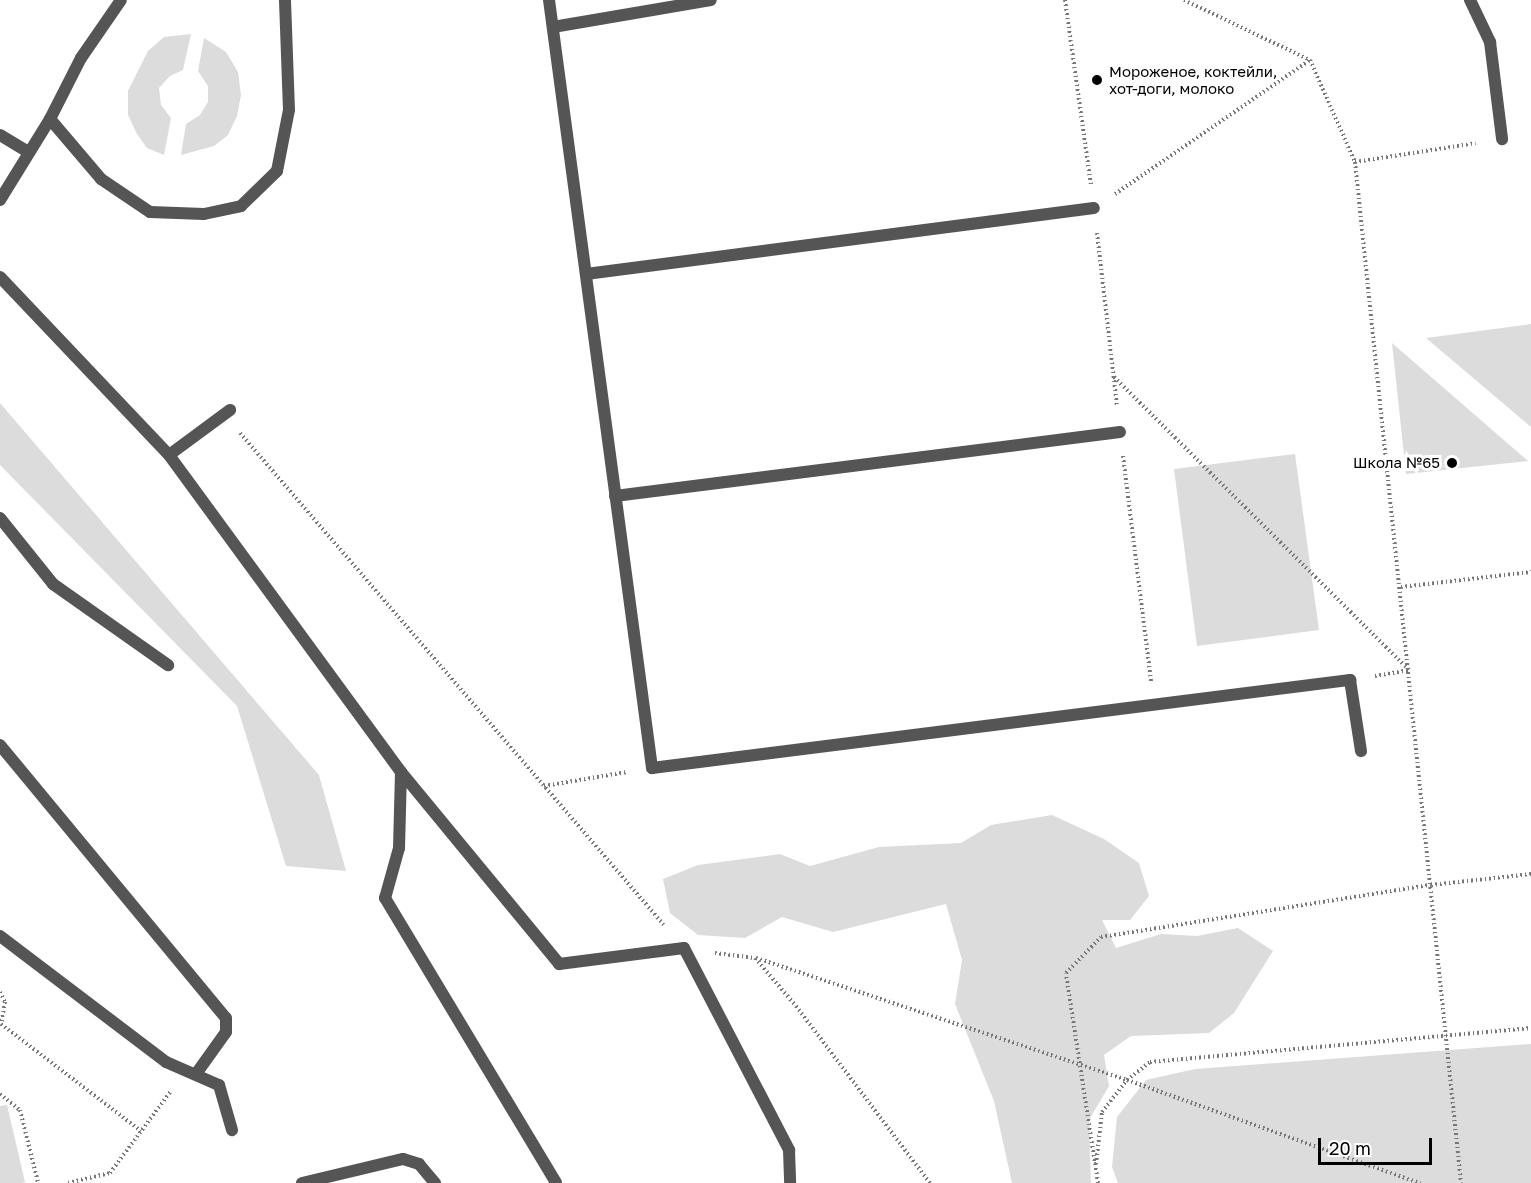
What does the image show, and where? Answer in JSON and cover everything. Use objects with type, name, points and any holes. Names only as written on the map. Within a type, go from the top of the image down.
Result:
[{"type":"street","points":[[0,200],[50,119],[81,58],[121,0]]},
{"type":"street","points":[[50,119],[100,179],[150,212],[204,214],[241,206],[277,171],[289,110],[285,0]]},
{"type":"street","points":[[549,0],[652,768],[1350,680],[1361,751]]},
{"type":"street","points":[[553,27],[711,0]]},
{"type":"street","points":[[1470,0],[1490,42],[1502,139]]},
{"type":"street","points":[[0,135],[28,153]]},
{"type":"street","points":[[586,274],[1094,208]]},
{"type":"street","points":[[0,277],[170,455],[402,772],[559,964],[684,948],[789,1150],[790,1183]]},
{"type":"street","points":[[170,455],[227,412]]},
{"type":"street","points":[[615,496],[1120,432]]},
{"type":"street","points":[[0,518],[53,584],[168,665]]},
{"type":"street","points":[[0,745],[226,1018],[226,1032],[191,1072]]},
{"type":"street","points":[[402,772],[399,848],[386,898],[556,1183]]},
{"type":"street","points":[[0,936],[166,1062],[219,1085],[232,1130]]},
{"type":"street","points":[[302,1183],[403,1159],[419,1164],[435,1183]]},
{"type":"path","points":[[1065,0],[1094,208],[1154,705]]},
{"type":"path","points":[[1184,0],[1310,60],[1356,162],[1461,1183]]},
{"type":"path","points":[[1094,208],[1310,60]]},
{"type":"path","points":[[1356,162],[1502,139]]},
{"type":"path","points":[[1113,375],[1410,670]]},
{"type":"path","points":[[227,412],[684,948],[755,958],[1127,1080],[1420,1183]]},
{"type":"path","points":[[1401,587],[1531,572]]},
{"type":"path","points":[[1350,680],[1410,670]]},
{"type":"path","points":[[544,786],[652,768]]},
{"type":"path","points":[[1098,1183],[1077,1064],[1066,973],[1101,937],[1431,885],[1531,874]]},
{"type":"path","points":[[755,958],[796,1006],[930,1183]]},
{"type":"path","points":[[0,992],[5,1002],[0,1025],[141,1131]]},
{"type":"path","points":[[1095,1171],[1102,1112],[1127,1080],[1150,1062],[1531,1028]]},
{"type":"path","points":[[68,1183],[110,1173],[141,1131],[191,1072]]},
{"type":"path","points":[[0,1094],[20,1110],[38,1183]]},
{"type":"shaded area","points":[[191,34],[183,70],[170,76],[159,88],[161,105],[171,118],[164,155],[147,148],[137,134],[128,115],[128,91],[148,51],[164,37]]},
{"type":"shaded area","points":[[204,38],[226,52],[238,72],[241,95],[237,116],[228,135],[214,146],[181,155],[186,124],[200,115],[208,102],[208,86],[198,71]]},
{"type":"shaded area","points":[[1531,324],[1531,427],[1426,338]]},
{"type":"shaded area","points":[[1392,343],[1528,461],[1406,474]]},
{"type":"shaded area","points":[[0,403],[319,775],[346,871],[286,866],[237,706],[0,465]]},
{"type":"shaded area","points":[[1295,454],[1319,630],[1197,646],[1174,469]]},
{"type":"shaded area","points":[[1052,815],[1104,839],[1139,863],[1149,896],[1130,920],[1102,920],[1116,948],[1161,934],[1197,936],[1238,928],[1273,951],[1234,1013],[1209,1033],[1131,1036],[1104,1055],[1109,1086],[1089,1120],[1091,1183],[1012,1183],[994,1101],[955,1004],[962,960],[946,904],[833,932],[782,917],[745,938],[698,935],[670,913],[663,879],[698,865],[780,854],[810,866],[879,847],[961,843],[991,825]]},
{"type":"shaded area","points":[[1531,1044],[1531,1183],[1118,1183],[1112,1167],[1117,1117],[1146,1080],[1195,1069]]},
{"type":"shaded area","points":[[7,1105],[25,1182],[22,1183],[0,1183],[0,1106]]},
{"type":"place","name":"Мороженое, коктейли, хот-доги, молоко","points":[[1097,80]]},
{"type":"place","name":"Школа №65","points":[[1452,463]]}]
